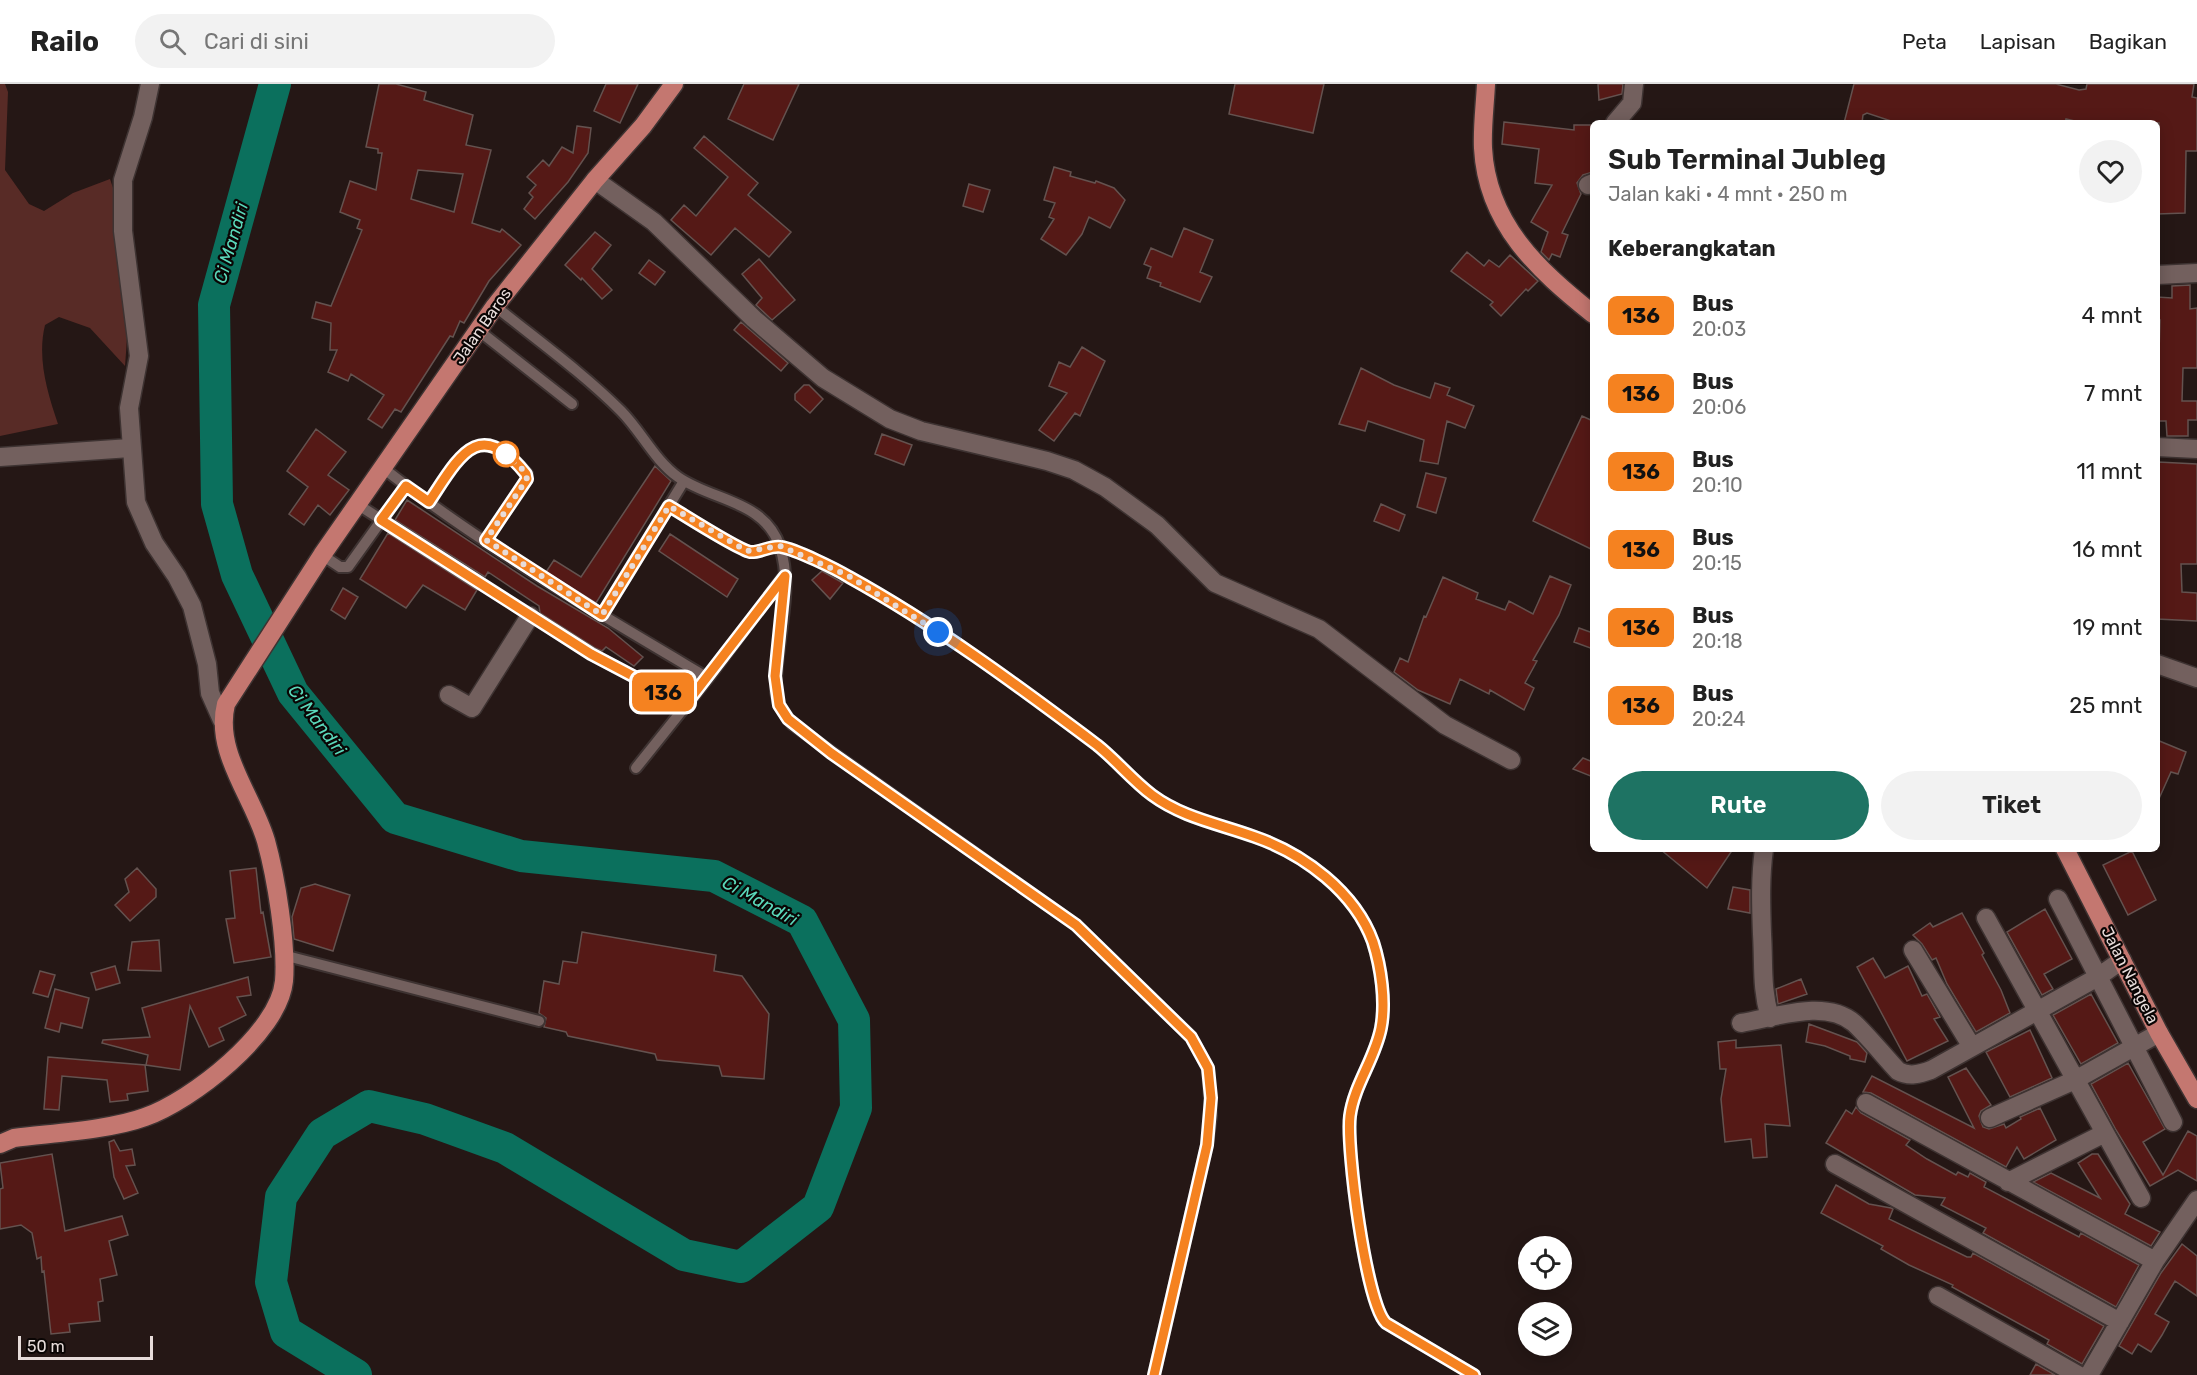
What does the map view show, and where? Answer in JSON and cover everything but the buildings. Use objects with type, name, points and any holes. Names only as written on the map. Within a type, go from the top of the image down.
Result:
[{"type":"main road","name":"Jalan Baros","points":[[222,720],[232,694],[322,555],[495,306],[595,180],[633,138],[674,84]]},
{"type":"main road","points":[[1486,84],[1483,148],[1488,179],[1501,213],[1510,231],[1530,259],[1546,276],[1590,312]]},
{"type":"main road","points":[[0,1144],[14,1138],[144,1118],[175,1103],[226,1064],[252,1039],[269,1017],[284,982],[283,955],[266,840],[227,748],[222,720]]},
{"type":"main road","name":"Jalan Nangela","points":[[2067,852],[2159,1032],[2197,1100]]},
{"type":"street","points":[[150,84],[143,117],[123,180],[123,231],[139,356],[129,408],[130,448],[136,502],[154,543],[192,606],[207,664],[210,693],[222,720]]},
{"type":"street","points":[[1618,120],[1632,103],[1634,84]]},
{"type":"street","points":[[595,180],[654,222],[754,319],[823,378],[890,419],[921,431],[1047,461],[1074,470],[1105,487],[1157,525],[1215,582],[1229,591],[1319,629],[1445,725],[1510,760]]},
{"type":"street","points":[[2160,275],[2197,273]]},
{"type":"street","points":[[2160,447],[2197,450]]},
{"type":"street","points":[[0,457],[130,448]]},
{"type":"street","points":[[449,695],[472,708],[530,616]]},
{"type":"street","points":[[2160,665],[2197,678]]},
{"type":"street","points":[[1764,852],[1760,889],[1761,972],[1763,993],[1770,1018]]},
{"type":"street","points":[[2058,899],[2173,1122]]},
{"type":"street","points":[[1986,918],[2141,1198]]},
{"type":"street","points":[[1913,950],[1972,1047]]},
{"type":"street","points":[[1741,1023],[1813,1011],[1844,1017],[1903,1074],[1919,1074],[1931,1070],[2098,977],[2122,960]]},
{"type":"street","points":[[1990,1118],[2075,1080],[2159,1032]]},
{"type":"street","points":[[1866,1104],[2155,1261]]},
{"type":"street","points":[[2008,1182],[2105,1133]]},
{"type":"street","points":[[1835,1164],[2121,1322]]},
{"type":"street","points":[[2089,1375],[2155,1261],[2197,1200]]},
{"type":"street","points":[[1938,1296],[2078,1375]]},
{"type":"lane","points":[[495,306],[620,410],[665,465],[684,481],[754,512],[772,531],[780,546],[785,576],[775,676],[779,705],[788,719],[831,753],[1076,925],[1191,1037],[1202,1053],[1208,1068],[1211,1098],[1207,1145],[1154,1375]]},
{"type":"lane","points":[[478,330],[572,404]]},
{"type":"lane","points":[[429,502],[451,470],[477,445],[490,444],[508,455],[526,474],[527,479],[486,540]]},
{"type":"lane","points":[[383,468],[429,502],[602,615],[708,678]]},
{"type":"lane","points":[[602,615],[684,481]]},
{"type":"lane","points":[[322,555],[343,568],[348,567],[406,486]]},
{"type":"lane","points":[[357,504],[591,654],[686,704]]},
{"type":"lane","points":[[669,506],[747,551],[780,546],[847,575],[975,655],[1099,746],[1152,795],[1204,822],[1278,846],[1319,871],[1341,892],[1357,912],[1373,943],[1382,999],[1381,1029],[1355,1095],[1350,1118],[1351,1148],[1364,1251],[1377,1310],[1386,1323],[1474,1375]]},
{"type":"lane","points":[[636,768],[785,576]]},
{"type":"lane","points":[[283,955],[539,1021]]},
{"type":"shaded area","points":[[0,84],[5,84],[8,92],[5,170],[29,204],[44,211],[73,193],[110,179],[117,201],[125,248],[128,319],[125,366],[90,328],[59,317],[45,325],[43,362],[47,387],[58,424],[0,436]]},
{"type":"waterway","name":"Ci Mandiri","points":[[275,84],[214,305],[217,504],[237,575],[293,693],[395,818],[521,856],[714,876],[802,921],[854,1020],[856,1108],[818,1207],[741,1267],[684,1255],[505,1148],[425,1119],[369,1106],[322,1134],[281,1197],[271,1282],[286,1332],[356,1375]]},
{"type":"bus line","name":"136","points":[[1154,1375],[1207,1145],[1211,1098],[1208,1068],[1202,1053],[1191,1037],[1076,925],[792,724],[779,705],[775,676],[785,576],[686,704],[591,654],[381,520],[406,486],[429,502],[451,470],[477,445],[490,444],[508,455],[526,474],[527,479],[486,540],[602,615],[669,506],[747,551],[753,552],[780,546],[847,575],[975,655],[1099,746],[1152,795],[1204,822],[1278,846],[1319,871],[1341,892],[1357,912],[1367,928],[1378,962],[1382,999],[1381,1029],[1355,1095],[1350,1118],[1351,1148],[1364,1251],[1377,1310],[1386,1323],[1474,1375]]},
{"type":"route","points":[[506,454],[522,469],[527,479],[486,540],[602,615],[669,506],[747,551],[753,552],[780,546],[847,575],[938,632]]}]
